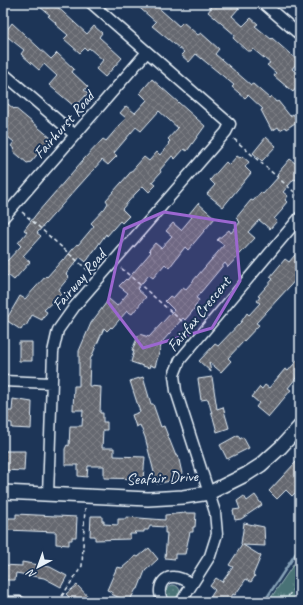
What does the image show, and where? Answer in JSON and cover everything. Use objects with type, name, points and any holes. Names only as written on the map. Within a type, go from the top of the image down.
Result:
[{"type":"street","points":[[91,3],[147,52],[228,128]]},
{"type":"street","points":[[263,3],[300,35]]},
{"type":"street","name":"Fairhurst Road","points":[[3,218],[147,52]]},
{"type":"street","points":[[3,73],[75,135]]},
{"type":"street","name":"Fairway Road","points":[[48,494],[51,383],[53,352],[58,330],[67,316],[98,279],[228,128]]},
{"type":"street","name":"Fairfax Crescent","points":[[181,602],[210,556],[217,534],[215,512],[174,382],[174,375],[180,360],[198,336],[300,217]]},
{"type":"street","points":[[3,381],[51,383]]},
{"type":"street","name":"Seafair Drive","points":[[3,492],[161,499],[209,492],[247,474],[261,465],[281,447],[300,426]]},
{"type":"street","points":[[164,602],[159,592],[165,579],[174,577],[192,584]]},
{"type":"street","points":[[3,602],[20,602]]},
{"type":"path","points":[[228,128],[300,197]]},
{"type":"path","points":[[14,205],[98,279]]},
{"type":"path","points":[[113,262],[198,336]]},
{"type":"path","points":[[58,602],[82,566],[86,496]]},
{"type":"path","points":[[284,602],[300,580]]},
{"type":"highlighted area","points":[[164,212],[235,223],[240,281],[212,328],[143,348],[108,302],[124,229]]},
{"type":"green space","points":[[300,555],[300,602],[268,602]]},
{"type":"green space","points":[[173,585],[178,587],[180,592],[178,597],[173,599],[168,597],[166,592],[168,587]]},
{"type":"building","points":[[35,3],[53,3],[87,34],[94,26],[102,33],[99,37],[122,58],[105,77],[96,69],[103,60],[89,48],[87,50],[85,48],[80,53],[64,39],[68,35],[55,24],[56,23],[48,16],[50,15]]},
{"type":"building","points":[[134,3],[153,3],[179,26],[183,22],[198,35],[201,33],[219,49],[215,54],[251,85],[253,84],[269,98],[271,96],[276,102],[278,101],[290,116],[293,114],[298,121],[286,129],[285,127],[280,130],[278,127],[272,131],[261,110],[263,109],[248,95],[245,98],[232,87],[234,85],[196,54],[189,62],[181,55],[184,52],[152,26],[156,22]]},
{"type":"building","points":[[205,3],[233,3],[239,8],[232,16],[243,26],[251,18],[258,24],[255,26],[271,39],[272,38],[298,61],[292,69],[300,76],[300,90],[297,87],[293,92],[274,76],[276,73],[267,65],[270,63],[253,49],[251,51],[247,51],[233,38],[235,35],[208,12],[211,8]]},
{"type":"building","points":[[12,23],[51,59],[57,53],[74,69],[72,72],[88,87],[84,90],[88,93],[75,107],[49,85],[57,76],[44,64],[39,70],[21,54],[24,50],[4,34]]},
{"type":"building","points":[[152,79],[205,126],[187,151],[184,149],[175,159],[172,156],[160,170],[161,172],[152,182],[156,185],[149,192],[143,186],[135,194],[122,209],[129,216],[122,223],[120,221],[107,236],[106,234],[86,262],[80,257],[66,274],[69,277],[59,289],[61,294],[44,310],[47,312],[42,320],[32,315],[26,326],[24,325],[21,330],[6,320],[20,296],[25,299],[63,259],[64,260],[94,226],[91,223],[105,208],[108,203],[106,200],[144,157],[149,161],[157,152],[160,155],[169,144],[168,143],[170,141],[168,139],[178,128],[159,111],[141,131],[136,127],[114,153],[117,156],[108,165],[102,160],[37,233],[41,236],[23,256],[30,262],[14,280],[8,275],[3,280],[3,259],[6,262],[21,246],[18,243],[27,232],[24,230],[38,212],[83,160],[103,139],[106,141],[126,118],[120,113],[126,106],[135,113],[147,100],[140,93]]},
{"type":"building","points":[[3,100],[51,138],[31,162],[27,163],[13,151],[15,149],[11,146],[14,142],[3,133]]},
{"type":"building","points":[[266,137],[276,146],[262,161],[253,153]]},
{"type":"building","points":[[237,156],[240,158],[242,156],[249,162],[245,167],[251,173],[223,207],[207,194],[215,185],[210,180],[226,162],[229,165]]},
{"type":"building","points":[[290,159],[300,167],[300,175],[296,180],[294,179],[283,192],[288,196],[285,200],[287,202],[274,219],[277,221],[270,229],[259,220],[248,232],[255,238],[228,267],[225,263],[196,298],[199,300],[192,312],[185,320],[183,318],[162,342],[155,367],[150,365],[149,368],[131,362],[134,351],[132,350],[139,334],[149,337],[174,310],[165,301],[170,296],[173,298],[183,287],[186,289],[224,245],[217,240],[229,230],[231,233],[240,222],[236,218],[251,200],[253,201],[261,192],[263,194],[279,176],[277,174]]},
{"type":"building","points":[[198,203],[215,218],[188,250],[185,247],[169,268],[165,264],[153,278],[149,275],[137,289],[146,297],[132,314],[127,311],[112,328],[111,327],[107,331],[104,328],[90,360],[89,386],[101,387],[100,413],[103,413],[103,422],[107,422],[107,430],[103,430],[102,448],[114,448],[114,456],[145,457],[143,479],[104,478],[104,466],[88,466],[87,477],[78,476],[78,465],[65,465],[65,449],[67,445],[69,446],[70,426],[82,426],[83,410],[73,410],[74,386],[79,386],[79,351],[91,323],[109,299],[117,306],[128,293],[119,286],[126,279],[127,280],[151,252],[149,250],[155,243],[161,248],[172,236],[166,231],[173,223],[181,230],[192,217],[189,214]]},
{"type":"building","points":[[300,249],[300,275],[256,323],[259,325],[228,358],[231,361],[221,372],[209,362],[211,372],[199,361],[215,344],[218,346],[241,322],[247,313],[249,315],[260,303],[257,301],[260,297],[258,296],[273,279],[270,277],[285,259],[289,262]]},
{"type":"building","points":[[19,342],[32,342],[32,361],[19,361]]},
{"type":"building","points":[[300,357],[300,373],[288,388],[291,390],[268,417],[256,407],[259,403],[252,397],[260,387],[262,389],[265,385],[269,388],[285,369],[288,371]]},
{"type":"building","points":[[143,377],[151,404],[153,404],[161,427],[164,426],[176,456],[178,455],[183,478],[157,484],[145,437],[140,425],[136,427],[132,415],[140,412],[130,381]]},
{"type":"building","points":[[212,377],[217,409],[223,407],[229,428],[217,432],[208,399],[201,400],[198,379]]},
{"type":"building","points":[[13,399],[32,402],[31,429],[12,428],[12,423],[3,422],[3,411],[12,411]]},
{"type":"building","points":[[238,435],[240,439],[243,437],[249,448],[227,459],[220,445]]},
{"type":"building","points":[[3,451],[25,451],[24,471],[3,470]]},
{"type":"building","points":[[296,462],[300,466],[299,489],[292,496],[286,490],[277,499],[269,491]]},
{"type":"building","points":[[255,495],[262,505],[241,519],[235,520],[233,510],[240,509],[237,501],[244,496],[247,501]]},
{"type":"building","points":[[196,513],[195,527],[193,527],[193,532],[190,532],[185,554],[175,554],[175,559],[165,558],[167,533],[165,533],[165,527],[150,526],[148,530],[144,530],[144,532],[134,532],[136,534],[130,534],[130,539],[95,540],[95,536],[90,536],[91,516],[102,516],[102,521],[104,521],[104,524],[118,525],[118,519],[126,519],[126,517],[165,520],[165,515]]},
{"type":"building","points":[[16,514],[77,517],[76,537],[72,537],[72,540],[69,540],[69,545],[56,544],[56,532],[6,530],[6,518],[16,518]]},
{"type":"building","points":[[244,523],[264,527],[265,546],[243,545],[261,556],[253,575],[255,576],[251,582],[246,579],[228,602],[207,602],[215,590],[210,586],[216,578],[222,582],[233,567],[229,565],[242,545]]},
{"type":"building","points":[[149,548],[158,559],[145,571],[138,589],[136,589],[129,602],[111,594],[112,592],[107,590],[117,567],[122,568],[136,556],[138,557]]},
{"type":"building","points":[[22,562],[50,567],[67,576],[61,587],[44,578],[16,573],[15,580],[3,580],[3,565],[22,566]]},
{"type":"building","points":[[77,585],[93,602],[74,602],[66,594]]},
{"type":"waterway","points":[[264,602],[300,547]]}]
